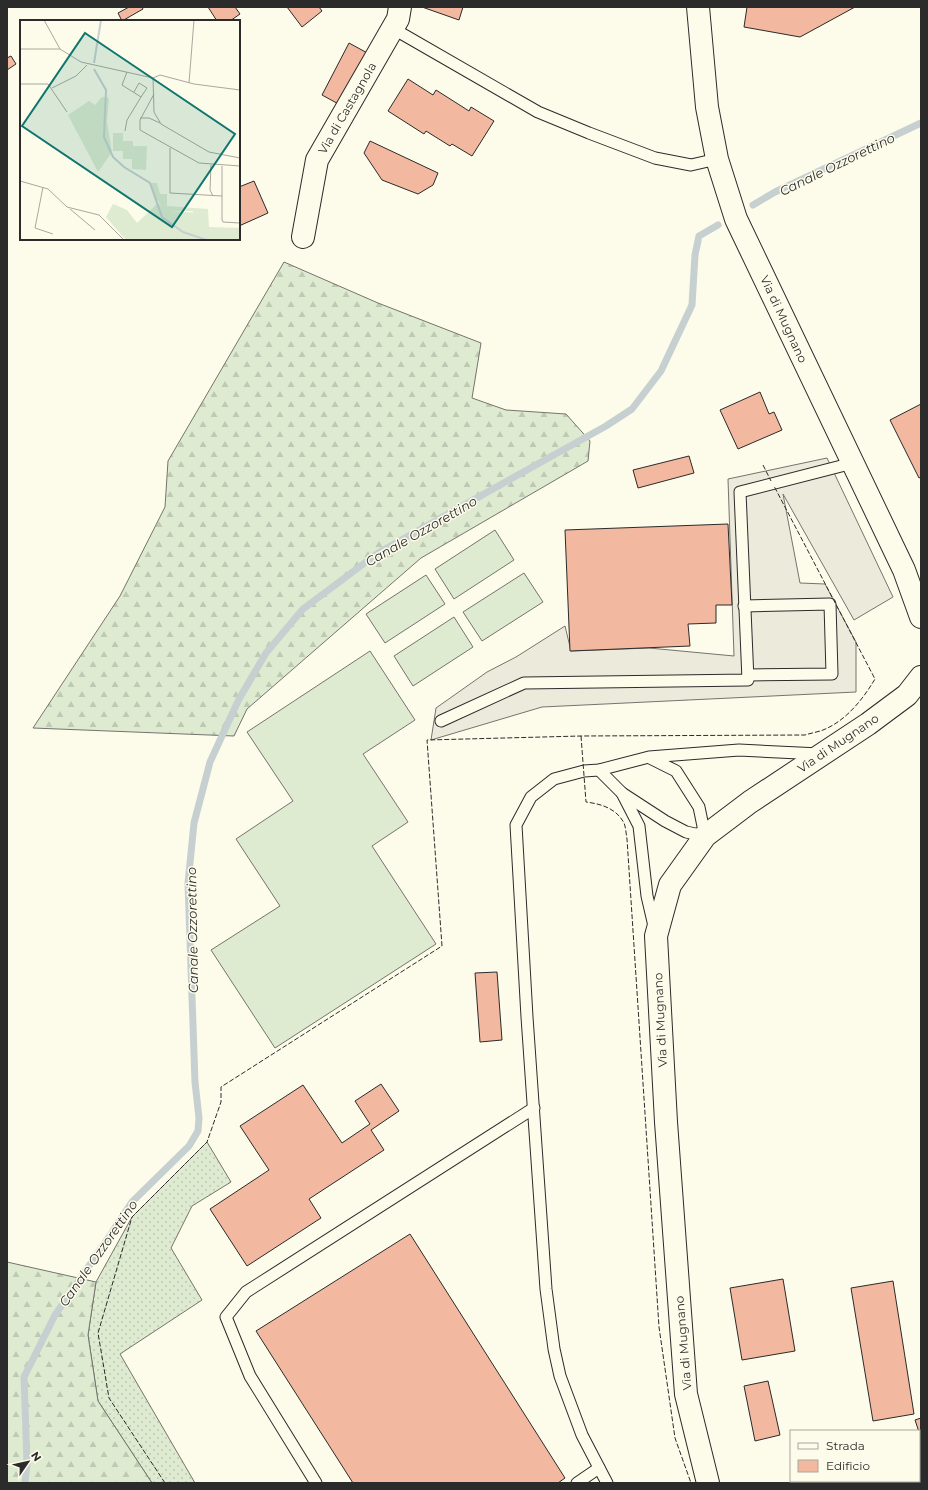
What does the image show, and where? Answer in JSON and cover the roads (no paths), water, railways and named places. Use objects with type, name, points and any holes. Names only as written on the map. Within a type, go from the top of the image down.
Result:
[{"type":"street","name":"Via di Castagnola","points":[[303,236],[317,160],[398,18],[400,7]]},
{"type":"street","name":"Via di Mugnano","points":[[698,7],[707,108],[717,159],[736,218],[904,570],[921,617]]},
{"type":"street","name":"Via di Mugnano","points":[[708,1483],[686,1394],[666,1122],[656,936],[670,885],[705,836],[750,802],[868,724],[907,695],[921,677]]},
{"type":"lane","points":[[392,28],[538,112],[596,136],[662,160],[691,165],[717,159]]},
{"type":"lane","points":[[441,721],[524,683],[748,680],[740,492],[853,463]]},
{"type":"lane","points":[[744,606],[830,604],[832,674],[748,675]]},
{"type":"lane","points":[[607,1483],[582,1435],[560,1376],[554,1349],[546,1289],[516,825],[531,797],[554,779],[584,771],[599,770],[649,757],[739,750],[823,754]]},
{"type":"lane","points":[[599,770],[622,793],[665,821],[686,832],[705,836],[699,807],[676,772],[649,757]]},
{"type":"lane","points":[[622,793],[639,826],[647,896],[656,936]]},
{"type":"lane","points":[[316,1483],[250,1376],[226,1317],[246,1292],[534,1108]]},
{"type":"lane","points":[[577,1483],[600,1468]]},
{"type":"waterway","name":"Canale Ozzorettino","points":[[753,205],[775,192],[921,123]]},
{"type":"waterway","name":"Canale Ozzorettino","points":[[25,1483],[27,1464],[24,1377],[55,1315],[132,1202],[189,1146],[198,1131],[199,1118],[195,1082],[188,883],[194,823],[210,762],[239,699],[266,653],[303,609],[378,553],[606,426],[632,409],[661,371],[692,305],[695,255],[699,236],[718,225]]}]
